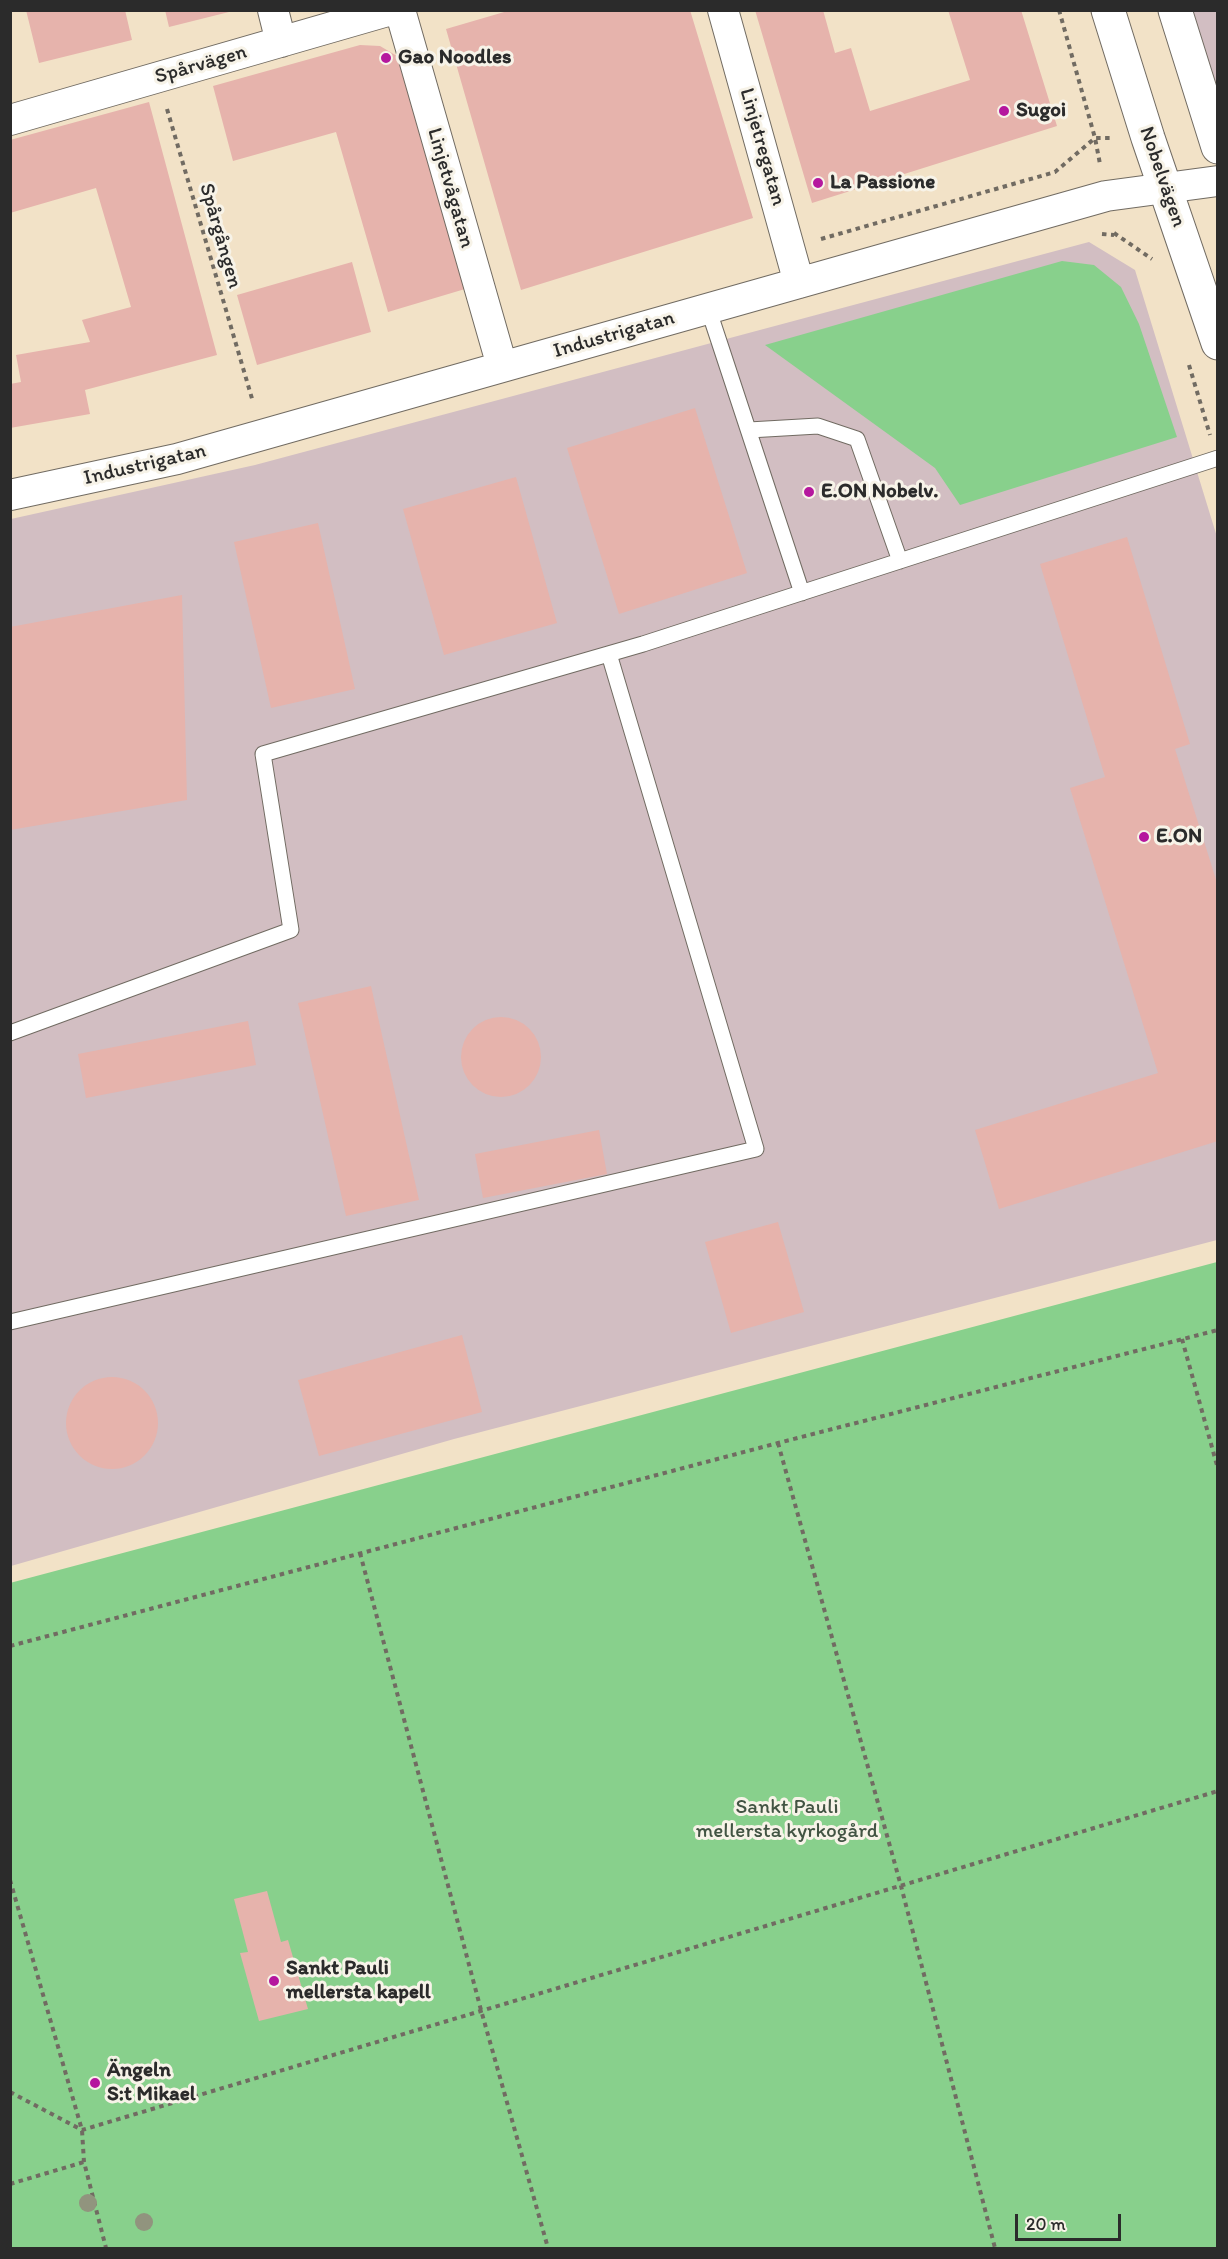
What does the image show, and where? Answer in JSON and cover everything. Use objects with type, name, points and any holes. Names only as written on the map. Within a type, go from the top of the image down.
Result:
[{"type":"main road","name":"Nobelvägen","points":[[1108,10],[1164,187],[1218,343]]},
{"type":"main road","points":[[1175,10],[1218,147]]},
{"type":"street","points":[[273,10],[281,42]]},
{"type":"street","name":"Spårvägen","points":[[10,120],[390,10]]},
{"type":"street","name":"Linjetvågatan","points":[[400,10],[502,366]]},
{"type":"street","name":"Linjetregatan","points":[[723,10],[799,283]]},
{"type":"street","name":"Industrigatan","points":[[10,495],[177,459],[1106,196],[1218,181]]},
{"type":"lane","points":[[708,308],[802,593]]},
{"type":"lane","points":[[749,430],[818,426],[856,439],[900,561]]},
{"type":"lane","points":[[10,1033],[291,930],[263,754],[609,654],[1217,458]]},
{"type":"lane","points":[[10,1322],[756,1149],[609,654]]},
{"type":"path","points":[[1059,10],[1095,138],[1114,235],[1153,260]]},
{"type":"path","name":"Spårgången","points":[[158,78],[253,402]]},
{"type":"path","points":[[1187,358],[1217,458]]},
{"type":"path","points":[[10,1646],[778,1443],[1218,1330]]},
{"type":"path","points":[[1182,1339],[1218,1469]]},
{"type":"path","points":[[778,1443],[901,1886],[996,2248]]},
{"type":"path","points":[[360,1553],[548,2248]]},
{"type":"path","points":[[10,2092],[82,2130],[1218,1791]]},
{"type":"path","points":[[10,1880],[82,2130],[84,2162],[106,2248]]},
{"type":"path","points":[[10,2184],[84,2162]]},
{"type":"shaded area","points":[[1193,11],[1217,11],[1217,88]]},
{"type":"shaded area","points":[[1089,242],[1135,270],[1217,537],[1217,1240],[454,1439],[11,1566],[11,519],[255,465]]},
{"type":"green space","points":[[1062,261],[1094,265],[1121,287],[1139,324],[1177,437],[960,505],[935,468],[765,345]]},
{"type":"green space","name":"Sankt Pauli mellersta kyrkogård","points":[[1217,1262],[1217,2248],[11,2248],[10,1583]]},
{"type":"building","points":[[26,10],[125,10],[132,40],[39,63]]},
{"type":"building","points":[[165,10],[233,10],[233,11],[169,27]]},
{"type":"building","points":[[511,10],[690,10],[753,218],[521,290],[446,29]]},
{"type":"building","points":[[755,10],[823,10],[835,53],[851,48],[870,111],[970,80],[948,10],[1021,10],[1057,126],[812,203]]},
{"type":"building","points":[[360,45],[380,46],[397,56],[465,289],[388,312],[336,132],[233,161],[213,86]]},
{"type":"building","points":[[149,102],[217,355],[85,390],[90,414],[10,428],[10,384],[21,382],[16,355],[90,342],[82,320],[131,307],[96,188],[10,213],[10,140]]},
{"type":"building","points":[[352,262],[371,332],[257,365],[237,295]]},
{"type":"building","points":[[695,408],[747,573],[619,614],[567,448]]},
{"type":"building","points":[[516,477],[557,623],[444,655],[403,509]]},
{"type":"building","points":[[318,523],[355,689],[271,708],[234,542]]},
{"type":"building","name":"E.ON","points":[[1127,537],[1190,744],[1175,749],[1218,886],[1218,1141],[999,1209],[975,1130],[1158,1073],[1070,788],[1105,777],[1040,564]]},
{"type":"building","points":[[182,595],[187,800],[10,830],[10,627]]},
{"type":"building","points":[[371,986],[419,1200],[346,1216],[298,1003]]},
{"type":"building","points":[[493,1017],[509,1017],[530,1028],[541,1049],[541,1065],[530,1086],[509,1097],[493,1097],[479,1091],[467,1079],[461,1065],[461,1049],[467,1035],[479,1023]]},
{"type":"building","points":[[248,1021],[256,1065],[86,1098],[78,1054]]},
{"type":"building","points":[[599,1130],[607,1174],[483,1198],[475,1154]]},
{"type":"building","points":[[778,1222],[804,1312],[731,1333],[705,1242]]},
{"type":"building","points":[[462,1335],[482,1412],[319,1456],[298,1380]]},
{"type":"building","points":[[112,1377],[130,1380],[145,1390],[155,1405],[158,1423],[155,1441],[145,1456],[130,1466],[112,1469],[94,1466],[79,1456],[69,1441],[66,1423],[69,1405],[79,1390],[94,1380]]},
{"type":"building","name":"Sankt Pauli mellersta kapell","points":[[267,1891],[281,1942],[288,1940],[308,2009],[259,2021],[240,1953],[248,1952],[234,1899]]},
{"type":"place","name":"Gao Noodles","points":[[386,58]]},
{"type":"place","name":"Sugoi","points":[[1004,111]]},
{"type":"place","name":"La Passione","points":[[818,183]]},
{"type":"place","name":"E.ON Nobelv.","points":[[809,492]]},
{"type":"place","name":"E.ON","points":[[1144,837]]},
{"type":"place","name":"Sankt Pauli mellersta kapell","points":[[274,1981]]},
{"type":"place","name":"Ängeln S:t Mikael","points":[[95,2083]]}]
